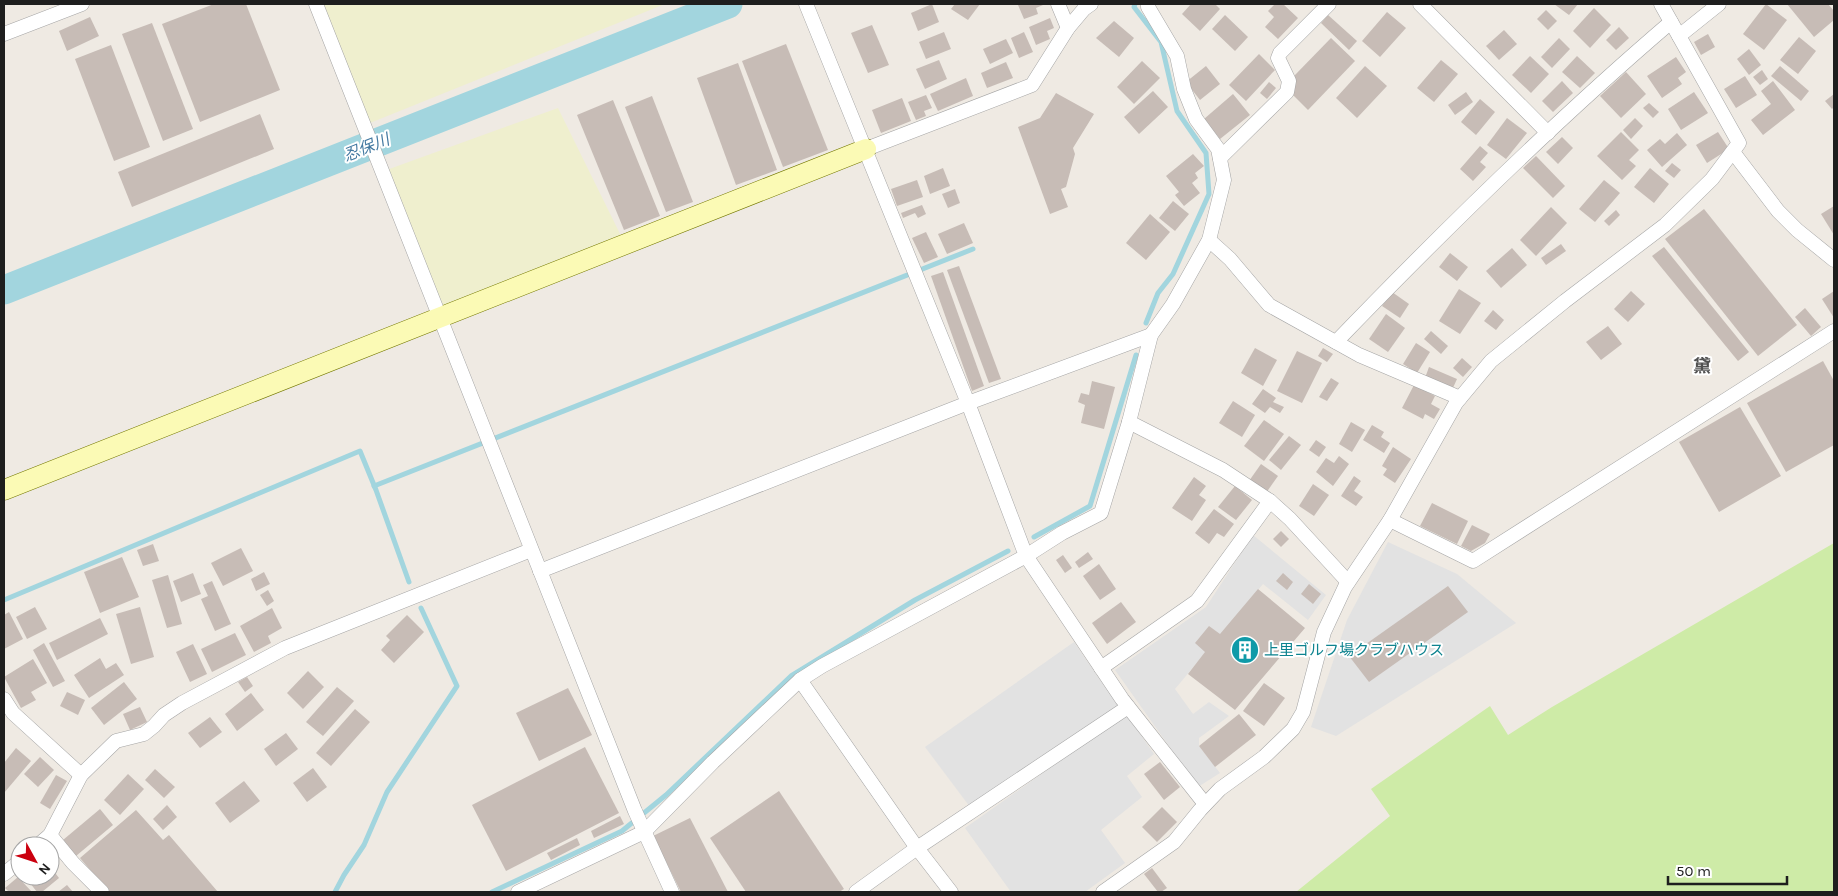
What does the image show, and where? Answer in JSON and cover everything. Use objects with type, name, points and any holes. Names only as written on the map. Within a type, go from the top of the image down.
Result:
[{"type":"street","points":[[4,34],[82,4]]},
{"type":"street","points":[[316,4],[644,832],[672,892]]},
{"type":"street","points":[[806,4],[968,403],[1026,556],[1128,707],[1205,804]]},
{"type":"street","points":[[1058,4],[1068,28]]},
{"type":"street","points":[[4,490],[1032,85],[1068,28],[1084,8],[1091,4]]},
{"type":"street","points":[[518,892],[644,832],[713,762],[800,680],[822,666],[1026,556],[1062,533],[1100,513],[1129,422],[1151,335],[1173,304],[1209,240],[1224,180],[1218,149],[1196,119],[1184,89],[1177,56],[1148,8],[1148,4]]},
{"type":"street","points":[[1220,158],[1286,92],[1290,81],[1278,58],[1280,52],[1329,4]]},
{"type":"street","points":[[1420,4],[1548,133]]},
{"type":"street","points":[[1102,892],[1174,842],[1205,804],[1220,790],[1264,757],[1294,729],[1303,712],[1324,632],[1348,582],[1390,520],[1460,398],[1491,361],[1565,301],[1665,225],[1712,179],[1739,143],[1661,4]]},
{"type":"street","points":[[1679,36],[1719,4]]},
{"type":"street","points":[[1336,342],[1424,251],[1599,83],[1671,22]]},
{"type":"street","points":[[1733,152],[1778,211],[1797,230],[1834,260]]},
{"type":"street","points":[[1209,240],[1230,259],[1269,305],[1360,355],[1460,398]]},
{"type":"street","points":[[1390,520],[1473,560],[1834,331]]},
{"type":"street","points":[[540,571],[968,403],[1151,335]]},
{"type":"street","points":[[1129,422],[1223,470],[1270,501],[1290,519],[1348,582]]},
{"type":"street","points":[[1101,668],[1197,600],[1270,501]]},
{"type":"street","points":[[102,892],[73,863],[50,835],[81,775],[116,741],[144,734],[164,715],[182,703],[285,648],[532,550]]},
{"type":"street","points":[[800,680],[951,892]]},
{"type":"street","points":[[4,699],[13,713],[81,775]]},
{"type":"street","points":[[856,892],[918,848],[1128,707]]},
{"type":"green space","points":[[316,4],[665,4],[365,125]]},
{"type":"green space","points":[[558,108],[625,244],[441,317],[381,172]]},
{"type":"green space","points":[[1834,543],[1834,892],[1296,892],[1390,816],[1371,789],[1490,706],[1508,735],[1552,707]]},
{"type":"shaded area","points":[[1253,535],[1326,595],[1308,620],[1263,584],[1175,689],[1193,714],[1209,702],[1229,716],[1199,738],[1199,746],[1220,773],[1198,787],[1115,670],[1206,607]]},
{"type":"shaded area","points":[[1388,542],[1457,574],[1516,623],[1336,736],[1311,727],[1347,620]]},
{"type":"shaded area","points":[[1074,642],[1118,706],[970,807],[925,747]]},
{"type":"shaded area","points":[[1126,714],[1154,754],[1127,776],[1142,797],[1101,830],[1125,863],[1085,892],[1011,892],[965,828]]},
{"type":"building","points":[[214,4],[246,4],[280,90],[200,122],[162,24]]},
{"type":"building","points":[[932,4],[939,22],[918,31],[911,13]]},
{"type":"building","points":[[955,4],[980,4],[968,20],[951,9]]},
{"type":"building","points":[[1191,4],[1215,4],[1220,9],[1200,31],[1182,14]]},
{"type":"building","points":[[1275,4],[1283,4],[1298,18],[1278,39],[1265,27],[1274,17],[1268,11]]},
{"type":"building","points":[[1554,4],[1578,4],[1569,15]]},
{"type":"building","points":[[1766,4],[1787,20],[1764,50],[1743,34]]},
{"type":"building","points":[[1787,4],[1828,4],[1834,11],[1834,20],[1814,37]]},
{"type":"building","points":[[1018,5],[1043,5],[1036,8],[1038,14],[1024,19]]},
{"type":"building","points":[[1594,8],[1611,25],[1590,48],[1573,31]]},
{"type":"building","points":[[1546,10],[1557,21],[1548,30],[1537,19]]},
{"type":"building","points":[[1387,12],[1406,28],[1380,57],[1362,41]]},
{"type":"building","points":[[1225,15],[1248,37],[1235,51],[1212,29]]},
{"type":"building","points":[[1328,15],[1357,41],[1349,50],[1321,23]]},
{"type":"building","points":[[90,17],[99,36],[67,51],[59,31]]},
{"type":"building","points":[[1050,18],[1054,28],[1047,31],[1050,39],[1036,45],[1029,27]]},
{"type":"building","points":[[1114,21],[1134,38],[1119,57],[1096,38]]},
{"type":"building","points":[[152,23],[193,129],[163,141],[122,34]]},
{"type":"building","points":[[872,25],[889,65],[868,73],[851,33]]},
{"type":"building","points":[[1619,27],[1629,38],[1616,50],[1606,40]]},
{"type":"building","points":[[1504,30],[1517,44],[1499,60],[1486,46]]},
{"type":"building","points":[[944,32],[951,49],[926,59],[919,42]]},
{"type":"building","points":[[1024,32],[1033,52],[1019,58],[1011,38]]},
{"type":"building","points":[[1708,34],[1715,47],[1701,55],[1694,42]]},
{"type":"building","points":[[1799,37],[1816,51],[1798,74],[1780,60]]},
{"type":"building","points":[[1331,38],[1355,61],[1308,110],[1292,94],[1295,75]]},
{"type":"building","points":[[1559,38],[1570,49],[1552,68],[1541,57]]},
{"type":"building","points":[[1006,39],[1013,53],[990,64],[983,49]]},
{"type":"building","points":[[786,44],[828,150],[783,167],[742,61]]},
{"type":"building","points":[[111,45],[150,147],[114,161],[75,59]]},
{"type":"building","points":[[1749,49],[1761,65],[1749,75],[1737,59]]},
{"type":"building","points":[[1259,54],[1275,70],[1246,101],[1229,85]]},
{"type":"building","points":[[1530,56],[1549,74],[1531,93],[1512,75]]},
{"type":"building","points":[[1577,56],[1595,73],[1580,88],[1562,72]]},
{"type":"building","points":[[1676,57],[1686,72],[1678,78],[1682,84],[1662,98],[1647,76]]},
{"type":"building","points":[[939,60],[947,79],[925,89],[916,69]]},
{"type":"building","points":[[1441,60],[1458,74],[1434,102],[1417,88]]},
{"type":"building","points":[[1142,61],[1160,78],[1134,104],[1117,87]]},
{"type":"building","points":[[1006,62],[1013,78],[987,88],[981,73]]},
{"type":"building","points":[[738,63],[777,170],[736,185],[697,78]]},
{"type":"building","points":[[1206,66],[1220,84],[1200,100],[1186,82]]},
{"type":"building","points":[[1365,66],[1387,86],[1357,118],[1336,98]]},
{"type":"building","points":[[1780,66],[1809,91],[1801,101],[1771,76]]},
{"type":"building","points":[[1762,70],[1768,79],[1760,85],[1753,77]]},
{"type":"building","points":[[1626,72],[1646,94],[1621,118],[1600,96]]},
{"type":"building","points":[[1745,76],[1757,95],[1736,108],[1724,89]]},
{"type":"building","points":[[966,78],[973,96],[938,111],[930,94]]},
{"type":"building","points":[[1562,81],[1573,93],[1553,112],[1542,101]]},
{"type":"building","points":[[1773,81],[1795,110],[1763,135],[1751,120],[1771,104],[1761,91]]},
{"type":"building","points":[[1269,82],[1276,88],[1267,99],[1260,93]]},
{"type":"building","points":[[1153,91],[1168,107],[1139,134],[1124,117]]},
{"type":"building","points":[[1466,92],[1473,102],[1455,115],[1448,105]]},
{"type":"building","points":[[1694,92],[1708,113],[1681,130],[1668,109]]},
{"type":"building","points":[[1056,93],[1094,114],[1073,148],[1075,154],[1066,187],[1061,189],[1068,207],[1050,214],[1018,127],[1040,118]]},
{"type":"building","points":[[1233,94],[1250,115],[1220,139],[1204,119]]},
{"type":"building","points":[[1834,94],[1834,107],[1832,109],[1825,101]]},
{"type":"building","points":[[926,95],[932,108],[924,111],[926,116],[916,120],[908,102]]},
{"type":"building","points":[[652,96],[693,202],[666,212],[625,107]]},
{"type":"building","points":[[902,98],[911,121],[881,133],[872,110]]},
{"type":"building","points":[[1480,99],[1495,112],[1476,135],[1461,122]]},
{"type":"building","points":[[613,100],[660,216],[624,230],[577,115]]},
{"type":"building","points":[[1649,103],[1659,112],[1653,118],[1643,108]]},
{"type":"building","points":[[260,114],[274,149],[132,207],[118,172]]},
{"type":"building","points":[[1507,118],[1527,133],[1506,159],[1487,145]]},
{"type":"building","points":[[1635,118],[1643,126],[1631,139],[1623,130]]},
{"type":"building","points":[[1621,132],[1639,150],[1629,160],[1636,166],[1622,180],[1597,156]]},
{"type":"building","points":[[1718,132],[1729,149],[1707,163],[1696,145]]},
{"type":"building","points":[[1677,133],[1687,145],[1662,167],[1647,150],[1660,139],[1665,144]]},
{"type":"building","points":[[1562,137],[1573,148],[1558,164],[1546,152]]},
{"type":"building","points":[[1480,146],[1488,153],[1480,162],[1486,167],[1473,181],[1460,169]]},
{"type":"building","points":[[1193,154],[1204,166],[1195,173],[1198,178],[1192,183],[1200,193],[1184,206],[1175,195],[1179,192],[1166,176]]},
{"type":"building","points":[[1536,156],[1565,186],[1553,198],[1523,168]]},
{"type":"building","points":[[1672,163],[1681,170],[1674,178],[1665,171]]},
{"type":"building","points":[[943,168],[950,186],[930,194],[924,176]]},
{"type":"building","points":[[1650,168],[1669,184],[1654,203],[1634,187]]},
{"type":"building","points":[[917,180],[923,197],[897,206],[891,189]]},
{"type":"building","points":[[1604,180],[1620,193],[1595,222],[1579,209]]},
{"type":"building","points":[[955,189],[960,203],[948,208],[942,194]]},
{"type":"building","points":[[1173,201],[1189,214],[1175,231],[1159,218]]},
{"type":"building","points":[[922,205],[926,214],[918,218],[915,213],[903,218],[901,213]]},
{"type":"building","points":[[1834,206],[1834,235],[1821,214]]},
{"type":"building","points":[[1551,207],[1567,223],[1536,256],[1520,240]]},
{"type":"building","points":[[1704,209],[1797,325],[1758,356],[1665,239]]},
{"type":"building","points":[[1616,210],[1620,215],[1609,226],[1604,221]]},
{"type":"building","points":[[1150,214],[1170,232],[1146,260],[1126,243]]},
{"type":"building","points":[[964,223],[973,243],[947,254],[938,234]]},
{"type":"building","points":[[926,232],[938,257],[924,263],[912,238]]},
{"type":"building","points":[[1561,244],[1566,251],[1546,265],[1541,258]]},
{"type":"building","points":[[1664,247],[1749,352],[1738,361],[1652,256]]},
{"type":"building","points":[[1512,248],[1527,265],[1501,288],[1486,271]]},
{"type":"building","points":[[1450,253],[1468,267],[1457,281],[1439,267]]},
{"type":"building","points":[[959,266],[1001,379],[989,383],[947,270]]},
{"type":"building","points":[[943,272],[984,386],[972,391],[931,276]]},
{"type":"building","points":[[1459,289],[1481,303],[1460,334],[1439,321]]},
{"type":"building","points":[[1631,291],[1645,304],[1628,322],[1614,309]]},
{"type":"building","points":[[1834,291],[1834,318],[1822,299]]},
{"type":"building","points":[[1392,292],[1409,304],[1400,318],[1382,306]]},
{"type":"building","points":[[1805,308],[1821,327],[1811,336],[1795,317]]},
{"type":"building","points":[[1493,310],[1504,320],[1496,330],[1484,321]]},
{"type":"building","points":[[1386,314],[1405,328],[1388,352],[1369,339]]},
{"type":"building","points":[[1608,326],[1622,344],[1601,360],[1586,342]]},
{"type":"building","points":[[1431,331],[1448,346],[1441,354],[1424,339]]},
{"type":"building","points":[[1416,343],[1430,352],[1417,373],[1403,364]]},
{"type":"building","points":[[1255,348],[1277,360],[1263,386],[1241,373]]},
{"type":"building","points":[[1323,348],[1333,354],[1327,362],[1318,356]]},
{"type":"building","points":[[1297,351],[1322,363],[1302,403],[1277,391]]},
{"type":"building","points":[[1462,358],[1472,367],[1463,377],[1453,368]]},
{"type":"building","points":[[1823,361],[1834,381],[1834,445],[1786,472],[1747,403]]},
{"type":"building","points":[[1429,367],[1457,379],[1452,390],[1425,378]]},
{"type":"building","points":[[1331,378],[1339,383],[1327,401],[1319,397]]},
{"type":"building","points":[[1092,381],[1115,387],[1104,429],[1081,423],[1085,405],[1078,402],[1081,393],[1089,395]]},
{"type":"building","points":[[1414,385],[1435,396],[1431,404],[1440,409],[1434,419],[1425,414],[1423,419],[1402,408]]},
{"type":"building","points":[[1263,389],[1276,398],[1273,402],[1284,407],[1280,413],[1270,407],[1265,413],[1252,404]]},
{"type":"building","points":[[1233,401],[1255,415],[1242,437],[1219,423]]},
{"type":"building","points":[[1740,407],[1781,476],[1719,512],[1679,442]]},
{"type":"building","points":[[1264,420],[1284,434],[1264,461],[1244,446]]},
{"type":"building","points":[[1351,422],[1365,430],[1352,452],[1339,444]]},
{"type":"building","points":[[1372,425],[1384,432],[1381,437],[1390,443],[1384,453],[1363,440]]},
{"type":"building","points":[[1289,436],[1301,445],[1281,470],[1269,460]]},
{"type":"building","points":[[1316,440],[1326,447],[1319,457],[1309,450]]},
{"type":"building","points":[[1393,447],[1411,459],[1395,483],[1383,475],[1387,469],[1382,466]]},
{"type":"building","points":[[1339,456],[1349,464],[1333,486],[1316,472],[1326,458],[1334,463]]},
{"type":"building","points":[[1261,464],[1278,476],[1266,493],[1249,481]]},
{"type":"building","points":[[1354,476],[1361,481],[1354,491],[1363,497],[1356,506],[1341,496]]},
{"type":"building","points":[[1194,477],[1206,486],[1199,495],[1206,500],[1192,521],[1172,508]]},
{"type":"building","points":[[1313,484],[1329,495],[1314,516],[1299,506]]},
{"type":"building","points":[[1235,486],[1252,500],[1236,520],[1218,507]]},
{"type":"building","points":[[1432,503],[1468,521],[1457,544],[1420,526]]},
{"type":"building","points":[[1214,509],[1234,524],[1224,537],[1217,533],[1209,544],[1195,533]]},
{"type":"building","points":[[1472,525],[1490,534],[1485,543],[1471,551],[1461,546]]},
{"type":"building","points":[[1281,531],[1289,539],[1281,547],[1273,539]]},
{"type":"building","points":[[153,544],[159,561],[143,566],[137,550]]},
{"type":"building","points":[[241,548],[253,571],[223,586],[211,563]]},
{"type":"building","points":[[1088,552],[1093,559],[1079,568],[1075,562]]},
{"type":"building","points":[[1063,555],[1072,568],[1065,573],[1056,560]]},
{"type":"building","points":[[122,557],[139,597],[100,613],[84,572]]},
{"type":"building","points":[[1099,564],[1116,589],[1100,600],[1083,576]]},
{"type":"building","points":[[264,572],[270,584],[256,591],[251,579]]},
{"type":"building","points":[[193,573],[201,594],[181,602],[173,581]]},
{"type":"building","points":[[1283,573],[1293,582],[1287,590],[1276,581]]},
{"type":"building","points":[[168,575],[182,624],[167,628],[152,580]]},
{"type":"building","points":[[212,581],[231,624],[215,631],[201,599],[208,596],[203,585]]},
{"type":"building","points":[[1309,584],[1321,594],[1313,604],[1301,594]]},
{"type":"building","points":[[1448,586],[1468,612],[1369,682],[1349,656]]},
{"type":"building","name":"上里ゴルフ場クラブハウス","points":[[1258,589],[1305,628],[1235,710],[1188,674],[1205,652],[1195,643],[1209,626],[1220,634]]},
{"type":"building","points":[[268,590],[274,601],[267,606],[260,595]]},
{"type":"building","points":[[1121,602],[1136,622],[1107,644],[1092,623]]},
{"type":"building","points":[[35,607],[47,629],[27,639],[16,617]]},
{"type":"building","points":[[140,607],[154,657],[131,664],[116,614]]},
{"type":"building","points":[[272,608],[282,628],[268,636],[271,643],[254,652],[240,626]]},
{"type":"building","points":[[9,612],[23,639],[4,649],[4,615]]},
{"type":"building","points":[[407,615],[424,632],[394,663],[381,650],[390,640],[386,636]]},
{"type":"building","points":[[100,618],[108,634],[57,660],[49,643]]},
{"type":"building","points":[[235,633],[246,655],[212,672],[201,649]]},
{"type":"building","points":[[44,643],[65,681],[53,687],[33,650]]},
{"type":"building","points":[[193,644],[207,674],[190,682],[176,652]]},
{"type":"building","points":[[100,658],[106,669],[116,663],[124,675],[89,698],[74,675]]},
{"type":"building","points":[[33,659],[47,683],[31,692],[36,700],[21,708],[4,677]]},
{"type":"building","points":[[308,671],[324,687],[303,709],[287,693]]},
{"type":"building","points":[[247,677],[253,686],[245,692],[238,682]]},
{"type":"building","points":[[124,682],[137,699],[104,725],[91,708]]},
{"type":"building","points":[[1264,683],[1285,698],[1264,726],[1243,711]]},
{"type":"building","points":[[337,687],[354,701],[323,736],[306,722]]},
{"type":"building","points":[[568,688],[592,735],[539,761],[516,713]]},
{"type":"building","points":[[67,692],[85,700],[78,715],[60,706]]},
{"type":"building","points":[[251,693],[264,710],[237,731],[225,714]]},
{"type":"building","points":[[140,707],[147,722],[130,730],[123,714]]},
{"type":"building","points":[[355,709],[370,722],[331,766],[316,753]]},
{"type":"building","points":[[1239,714],[1256,735],[1215,767],[1199,746]]},
{"type":"building","points":[[210,717],[222,732],[200,748],[188,733]]},
{"type":"building","points":[[286,733],[298,749],[276,766],[264,749]]},
{"type":"building","points":[[585,747],[619,813],[506,871],[472,805]]},
{"type":"building","points":[[16,748],[31,761],[4,793],[4,763]]},
{"type":"building","points":[[40,757],[54,770],[38,787],[24,774]]},
{"type":"building","points":[[1160,762],[1180,787],[1164,800],[1144,774]]},
{"type":"building","points":[[313,768],[327,787],[307,802],[293,783]]},
{"type":"building","points":[[155,769],[175,787],[164,798],[145,780]]},
{"type":"building","points":[[128,774],[144,789],[120,815],[104,800]]},
{"type":"building","points":[[56,775],[67,781],[50,809],[40,803]]},
{"type":"building","points":[[244,781],[260,801],[230,823],[215,803]]},
{"type":"building","points":[[779,791],[844,889],[839,892],[746,892],[710,838]]},
{"type":"building","points":[[167,805],[177,817],[163,830],[153,819]]},
{"type":"building","points":[[1162,807],[1177,822],[1157,842],[1142,827]]},
{"type":"building","points":[[100,809],[113,825],[76,856],[63,840]]},
{"type":"building","points":[[136,810],[163,840],[169,835],[218,892],[109,892],[80,858]]},
{"type":"building","points":[[620,816],[624,824],[594,838],[591,831]]},
{"type":"building","points":[[690,818],[728,892],[681,892],[653,836]]},
{"type":"building","points":[[577,838],[580,845],[551,860],[547,853]]},
{"type":"building","points":[[1152,868],[1167,888],[1161,892],[1158,892],[1144,874]]},
{"type":"building","points":[[10,884],[10,886],[26,886],[32,892],[9,892],[5,888]]},
{"type":"building","points":[[67,885],[73,892],[58,892]]},
{"type":"building","points":[[32,886],[49,886],[42,892],[37,892]]},
{"type":"waterway","name":"忍保川","points":[[4,290],[728,4]]},
{"type":"waterway","points":[[1135,4],[1134,7],[1161,42],[1177,111],[1206,153],[1209,194],[1173,274],[1158,293],[1146,323]]},
{"type":"waterway","points":[[374,486],[973,249]]},
{"type":"waterway","points":[[1034,537],[1090,506],[1136,355]]},
{"type":"waterway","points":[[4,600],[360,451],[409,582]]},
{"type":"waterway","points":[[492,892],[622,831],[666,795],[791,676],[915,600],[1008,551]]},
{"type":"waterway","points":[[335,892],[364,845],[387,792],[457,686],[421,608]]},
{"type":"place","name":"上里ゴルフ場クラブハウス","points":[[1245,650]]},
{"type":"district","name":"黛","points":[[1702,366]]}]
